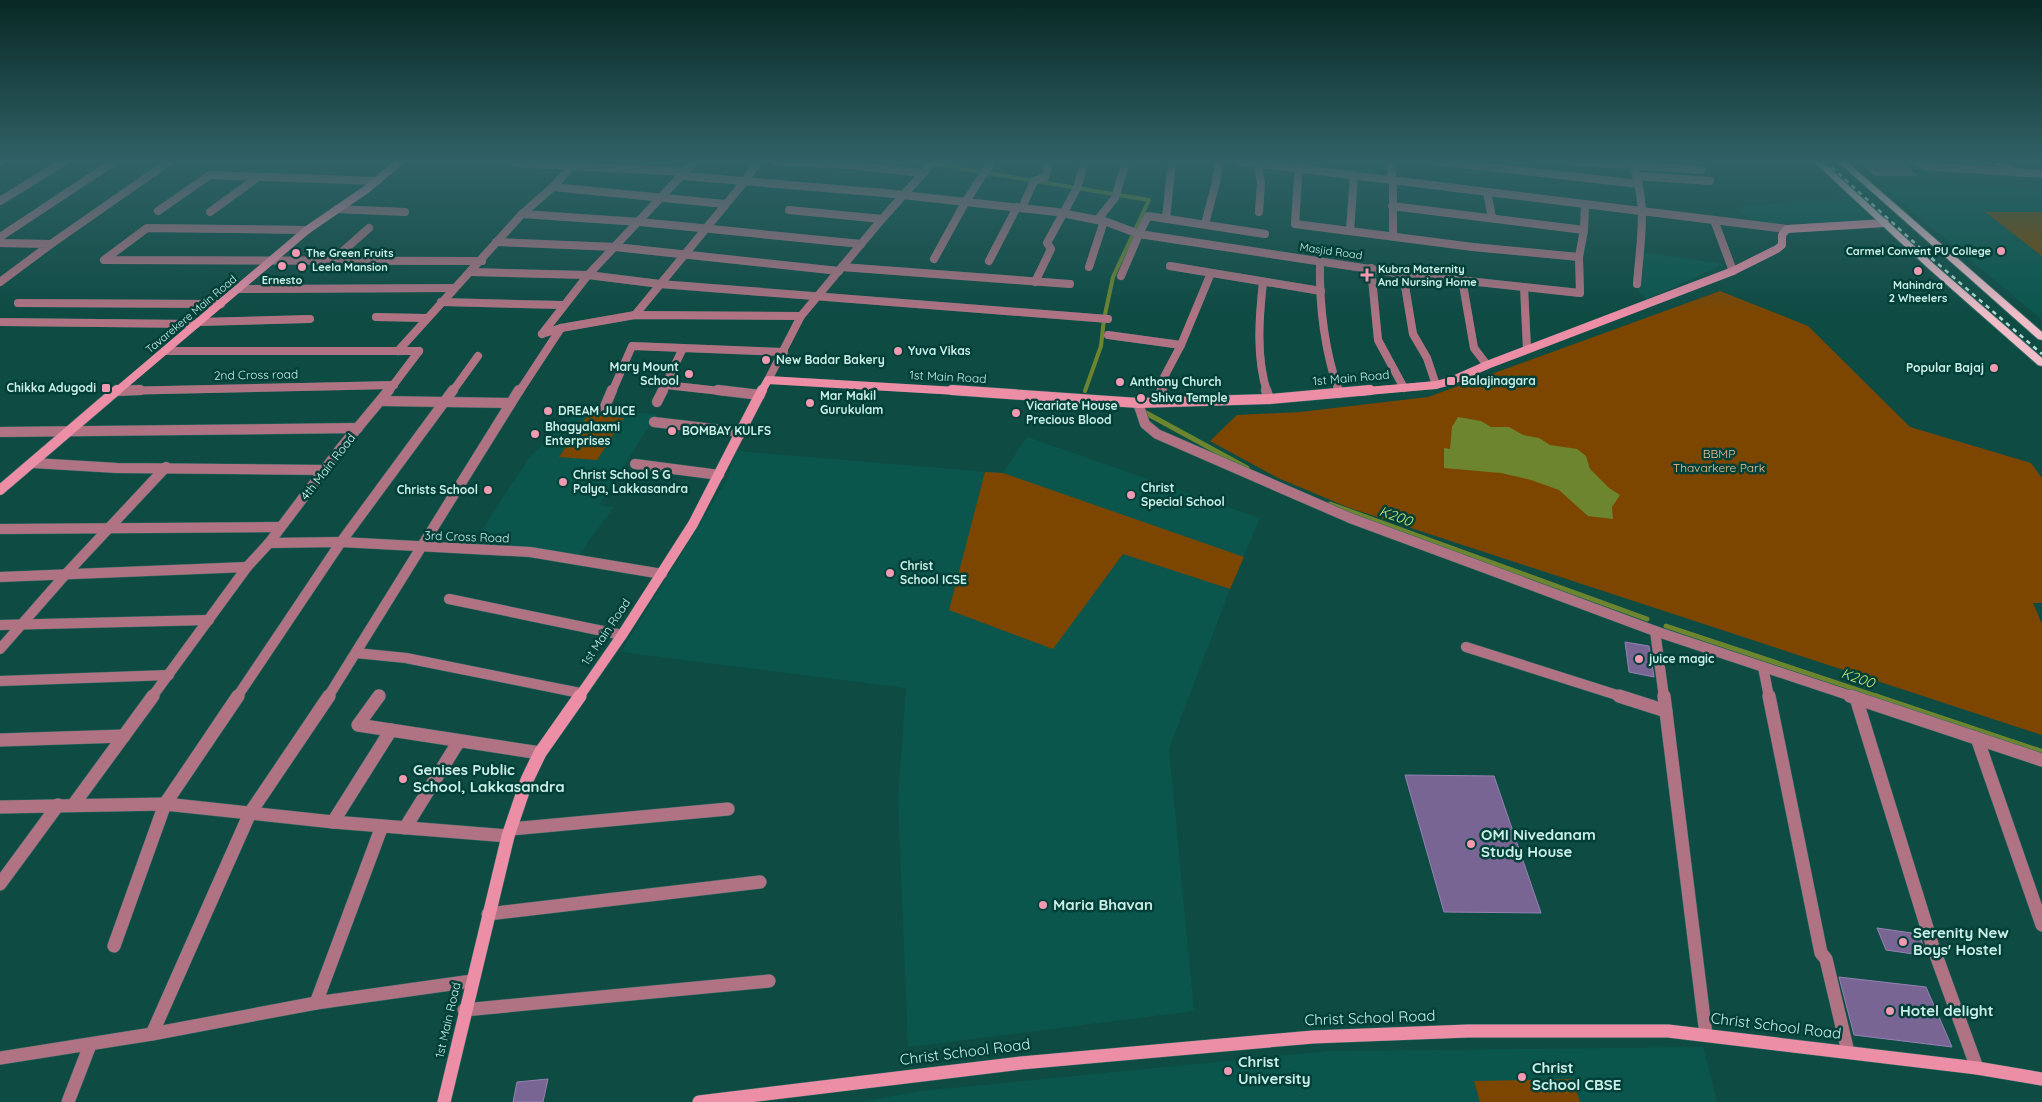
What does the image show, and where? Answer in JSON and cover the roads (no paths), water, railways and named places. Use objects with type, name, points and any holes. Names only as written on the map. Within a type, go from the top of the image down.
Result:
[{"type":"main road","points":[[1874,212],[2042,363]]},
{"type":"main road","points":[[1898,212],[2042,336]]},
{"type":"main road","points":[[1886,223],[1911,224]]},
{"type":"street","points":[[0,237],[37,212]]},
{"type":"street","points":[[0,282],[96,212]]},
{"type":"street","name":"Tavarekere Main Road","points":[[0,490],[4,484],[33,463],[271,262],[306,230],[332,212]]},
{"type":"street","points":[[648,212],[588,275],[542,334],[561,328],[634,315],[801,316]]},
{"type":"street","points":[[634,315],[718,212]]},
{"type":"street","points":[[814,212],[882,219]]},
{"type":"street","points":[[768,380],[801,316],[888,212]]},
{"type":"street","points":[[934,259],[960,212]]},
{"type":"street","points":[[989,261],[1016,212]]},
{"type":"street","name":"Masjid Road","points":[[1060,212],[1101,220],[1139,234],[1404,274],[1580,293],[1579,257],[1584,230],[1585,212]]},
{"type":"street","points":[[1089,267],[1101,220],[1106,212]]},
{"type":"street","points":[[1166,218],[1167,212]]},
{"type":"street","points":[[1205,224],[1208,212]]},
{"type":"street","points":[[1295,212],[1295,224],[1392,235],[1473,247],[1579,257]]},
{"type":"street","points":[[1350,230],[1351,212]]},
{"type":"street","points":[[1392,212],[1392,235]]},
{"type":"street","points":[[1446,212],[1584,230]]},
{"type":"street","points":[[1491,212],[1492,218]]},
{"type":"street","points":[[1637,284],[1642,212]]},
{"type":"street","points":[[1653,212],[1787,229],[1886,223]]},
{"type":"street","points":[[1035,282],[1051,249],[1047,243],[1065,213]]},
{"type":"street","points":[[165,351],[398,351],[454,288],[482,261],[496,242],[522,214],[640,222],[861,244]]},
{"type":"street","points":[[1121,276],[1148,216],[1265,234]]},
{"type":"street","points":[[1714,220],[1733,271]]},
{"type":"street","points":[[306,230],[147,228],[104,260],[271,262],[333,260],[482,261]]},
{"type":"street","points":[[333,260],[369,228]]},
{"type":"street","name":"1st Main Road","points":[[444,1102],[488,914],[509,833],[527,780],[540,754],[580,693],[622,635],[693,524],[739,432],[768,380],[1084,398],[1138,403],[1269,399],[1436,385],[1451,382],[1487,364],[1733,271],[1777,249],[1782,245],[1782,234],[1787,229]]},
{"type":"street","points":[[496,242],[615,247],[840,269],[1070,284]]},
{"type":"street","points":[[0,243],[51,244]]},
{"type":"street","points":[[1320,261],[1319,280],[1325,337],[1331,371],[1339,393]]},
{"type":"street","points":[[1170,266],[1321,290]]},
{"type":"street","points":[[1371,268],[1378,340],[1404,388]]},
{"type":"street","points":[[471,272],[588,275],[660,284],[1108,319]]},
{"type":"street","points":[[1162,402],[1162,381],[1181,345],[1211,273]]},
{"type":"street","points":[[1404,274],[1413,334],[1427,358],[1436,385]]},
{"type":"street","points":[[1462,279],[1474,348],[1487,364]]},
{"type":"street","points":[[1263,282],[1259,316],[1261,374],[1269,399]]},
{"type":"street","points":[[1524,287],[1526,350]]},
{"type":"street","points":[[238,289],[454,288]]},
{"type":"street","points":[[441,302],[563,305]]},
{"type":"street","points":[[18,303],[221,304]]},
{"type":"street","points":[[376,317],[426,318]]},
{"type":"street","points":[[0,322],[198,323],[310,319]]},
{"type":"street","points":[[152,1034],[250,813],[324,704],[511,403],[561,328]]},
{"type":"street","points":[[1108,335],[1181,345]]},
{"type":"street","points":[[604,409],[632,346],[784,352]]},
{"type":"street","points":[[657,402],[683,348]]},
{"type":"street","name":"4th Main Road","points":[[74,804],[247,568],[269,543],[419,351],[398,351]]},
{"type":"street","points":[[114,946],[166,804],[342,542],[478,356]]},
{"type":"street","name":"2nd Cross road","points":[[118,391],[394,385]]},
{"type":"street","points":[[666,385],[760,395]]},
{"type":"street","points":[[381,401],[511,403]]},
{"type":"street","points":[[1138,403],[1143,423],[1150,430],[1171,441],[1350,518],[1655,631],[2042,760]]},
{"type":"street","points":[[654,422],[739,432]]},
{"type":"street","points":[[0,432],[358,428]]},
{"type":"street","points":[[33,463],[108,468],[166,467],[325,470]]},
{"type":"street","points":[[636,464],[719,474]]},
{"type":"street","points":[[0,649],[65,575],[166,467]]},
{"type":"street","points":[[0,529],[280,527]]},
{"type":"street","name":"3rd Cross Road","points":[[269,543],[342,542],[421,548],[530,552],[662,574]]},
{"type":"street","points":[[0,577],[247,568]]},
{"type":"street","points":[[449,599],[622,635]]},
{"type":"street","points":[[0,624],[209,620]]},
{"type":"street","points":[[1655,631],[1706,1035]]},
{"type":"street","points":[[1466,647],[1666,710]]},
{"type":"street","points":[[356,653],[406,658],[580,693]]},
{"type":"street","points":[[1763,667],[1821,953],[1826,959],[1848,1052]]},
{"type":"street","points":[[0,681],[169,675]]},
{"type":"street","points":[[380,694],[358,726],[540,754]]},
{"type":"street","points":[[1856,698],[1932,944],[1978,1068]]},
{"type":"street","points":[[333,822],[391,730]]},
{"type":"street","points":[[0,740],[124,736]]},
{"type":"street","points":[[1977,738],[2042,925]]},
{"type":"street","points":[[405,828],[459,741]]},
{"type":"street","points":[[0,807],[74,804],[166,804],[333,822],[509,833],[728,809]]},
{"type":"street","points":[[0,884],[58,805]]},
{"type":"street","points":[[316,1003],[382,826]]},
{"type":"street","points":[[488,914],[760,882]]},
{"type":"street","points":[[0,1058],[90,1045],[316,1003],[472,981]]},
{"type":"street","points":[[464,1010],[769,981]]},
{"type":"street","name":"Christ School Road","points":[[699,1102],[1021,1063],[1313,1037],[1525,1031],[1668,1030],[1978,1068],[2042,1079]]},
{"type":"street","points":[[68,1102],[90,1045]]},
{"type":"waterway","name":"K200","points":[[1085,391],[1101,346],[1104,319],[1113,277],[1143,212]]},
{"type":"waterway","name":"K200","points":[[1146,413],[1247,468]]},
{"type":"waterway","name":"K200","points":[[1330,504],[1647,619]]},
{"type":"waterway","name":"K200","points":[[1666,626],[1879,697]]},
{"type":"waterway","name":"K200","points":[[1875,696],[2042,752]]},
{"type":"railway","points":[[1881,212],[2042,354]]},
{"type":"place","name":"Carmel Convent PU College","points":[[2001,251]]},
{"type":"place","name":"The Green Fruits","points":[[296,253]]},
{"type":"place","name":"Ernesto","points":[[282,266]]},
{"type":"place","name":"Leela Mansion","points":[[302,267]]},
{"type":"place","name":"Mahindra 2 Wheelers","points":[[1918,271]]},
{"type":"place","name":"Kubra Maternity And Nursing Home","points":[[1367,275]]},
{"type":"place","name":"Yuva Vikas","points":[[898,351]]},
{"type":"place","name":"New Badar Bakery","points":[[766,360]]},
{"type":"place","name":"Popular Bajaj","points":[[1994,368]]},
{"type":"place","name":"Mary Mount School","points":[[689,374]]},
{"type":"place","name":"Balajinagara","points":[[1451,381]]},
{"type":"place","name":"Anthony Church","points":[[1120,382]]},
{"type":"place","name":"Chikka Adugodi","points":[[106,388]]},
{"type":"place","name":"Shiva Temple","points":[[1141,398]]},
{"type":"place","name":"Mar Makil Gurukulam","points":[[810,403]]},
{"type":"place","name":"DREAM JUICE","points":[[548,411]]},
{"type":"place","name":"Vicariate House Precious Blood","points":[[1016,413]]},
{"type":"place","name":"BOMBAY KULFS","points":[[672,431]]},
{"type":"place","name":"Bhagyalaxmi Enterprises","points":[[535,434]]},
{"type":"place","name":"Christ School S G Palya, Lakkasandra","points":[[563,482]]},
{"type":"place","name":"Christs School","points":[[488,490]]},
{"type":"place","name":"Christ Special School","points":[[1131,495]]},
{"type":"place","name":"Christ School ICSE","points":[[890,573]]},
{"type":"place","name":"juice magic","points":[[1639,659]]},
{"type":"place","name":"Genises Public School, Lakkasandra","points":[[403,779]]},
{"type":"place","name":"OMI Nivedanam Study House","points":[[1471,844]]},
{"type":"place","name":"Maria Bhavan","points":[[1043,905]]},
{"type":"place","name":"Serenity New Boys' Hostel","points":[[1903,942]]},
{"type":"place","name":"Hotel delight","points":[[1890,1011]]},
{"type":"place","name":"Christ University","points":[[1228,1071]]},
{"type":"place","name":"Christ School CBSE","points":[[1522,1077]]},
{"type":"park label","name":"BBMP Thavarkere Park","points":[[1719,461]]}]
